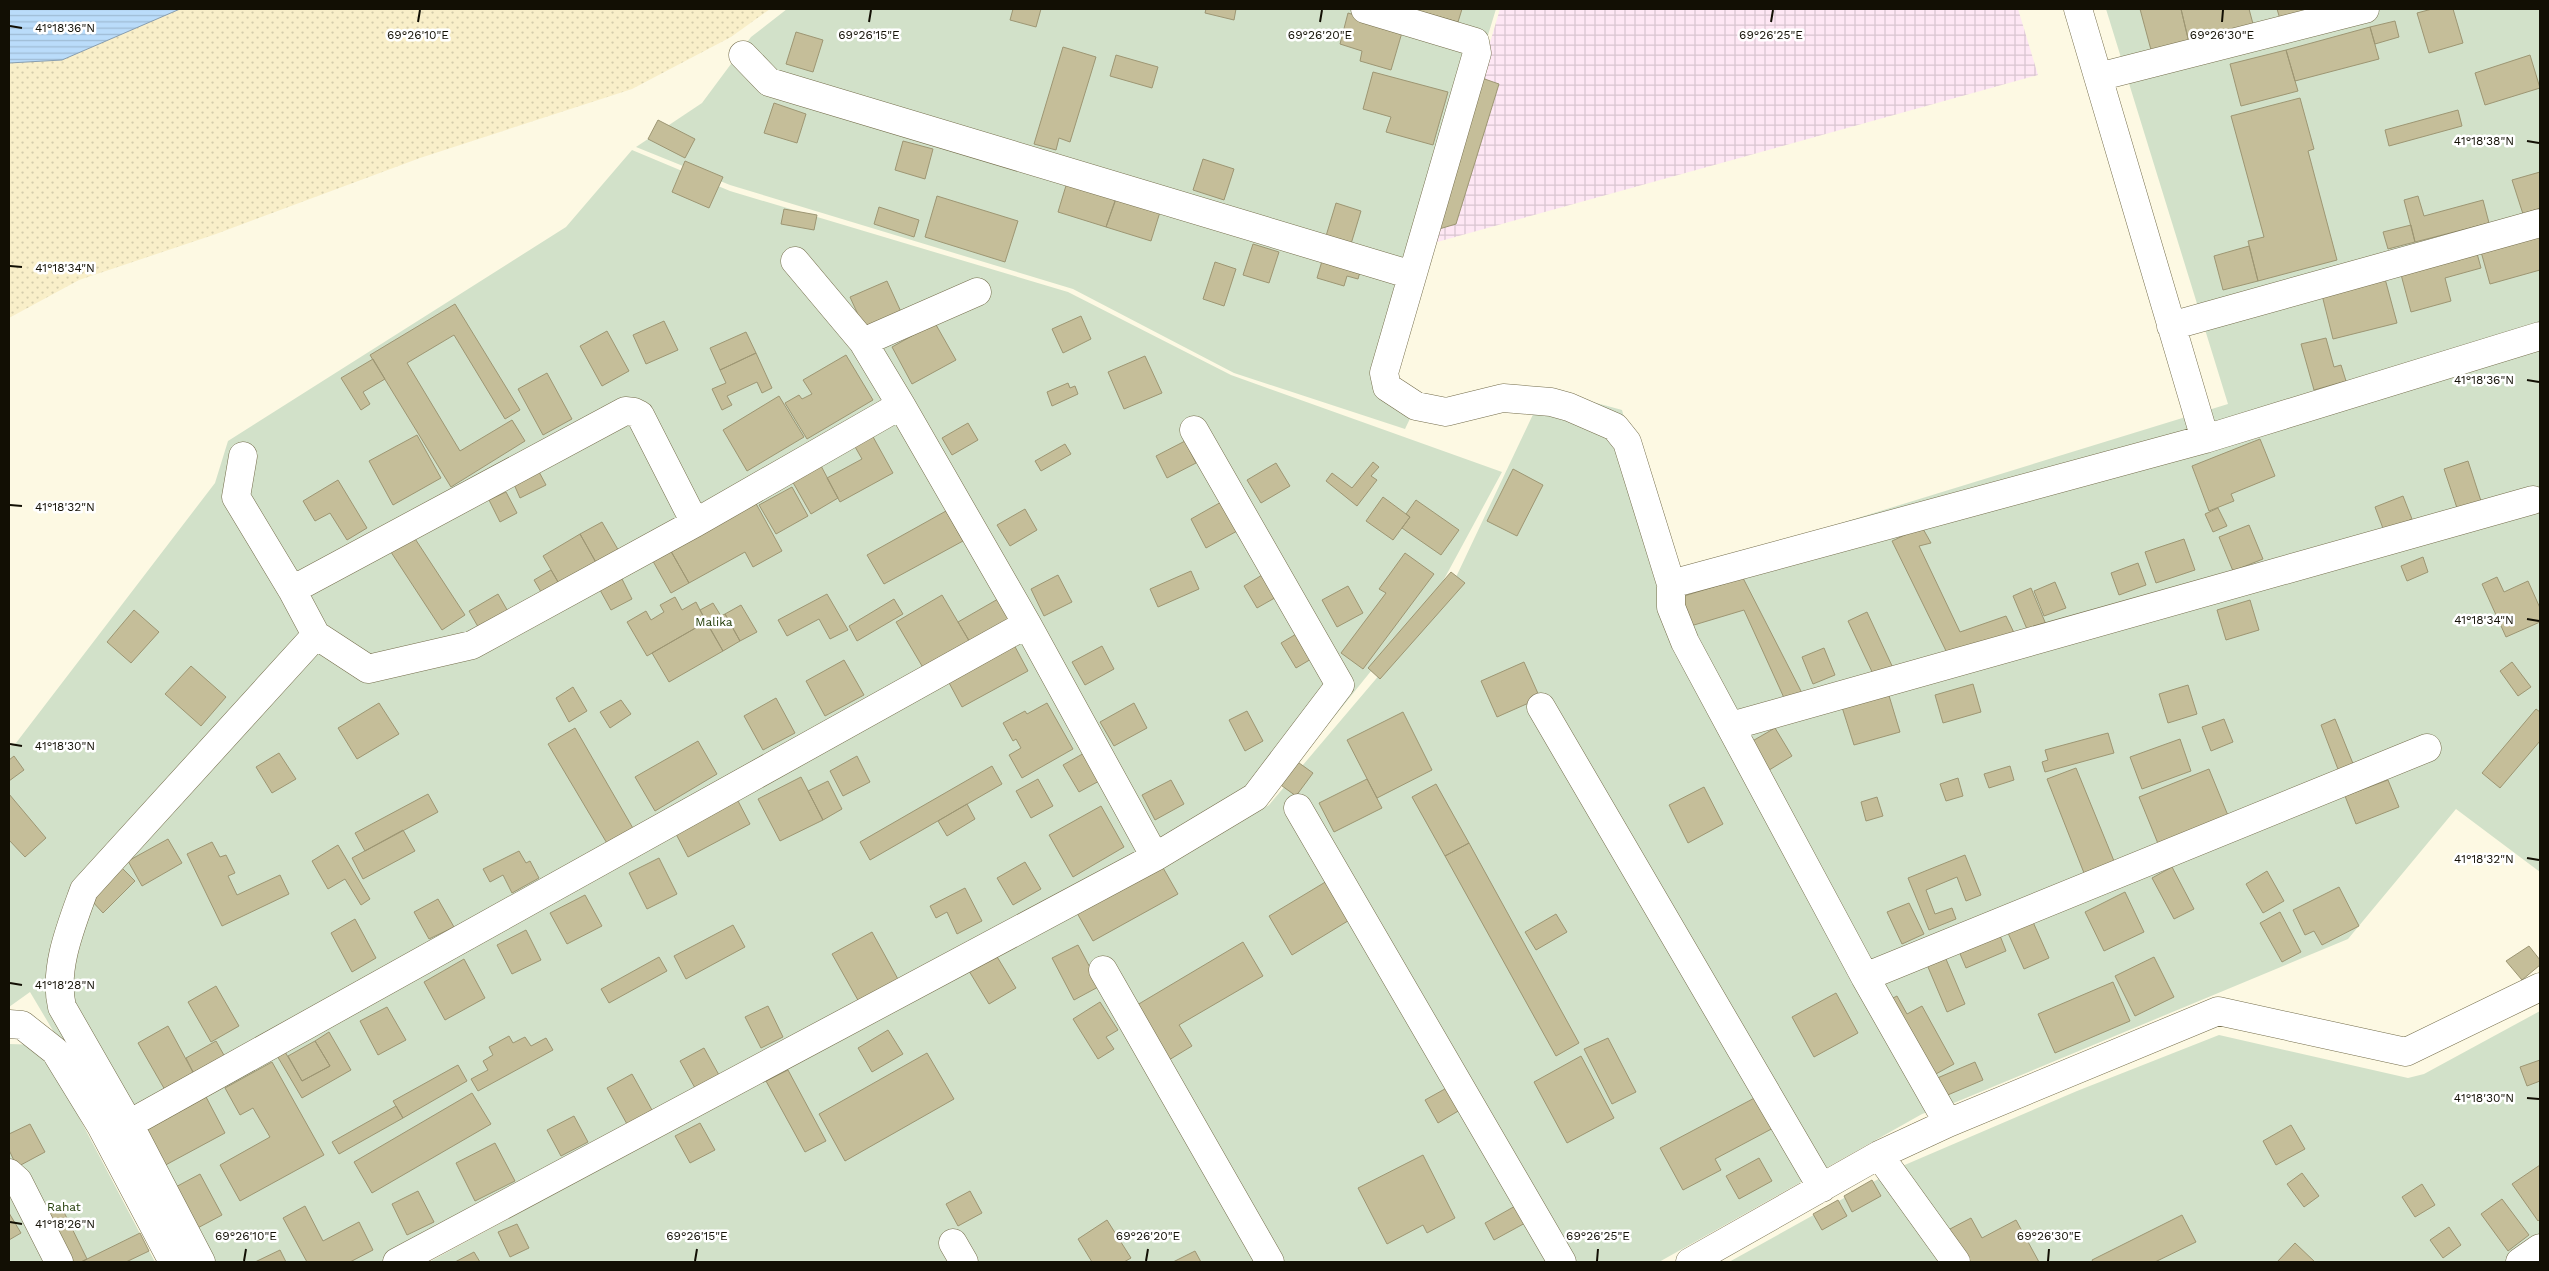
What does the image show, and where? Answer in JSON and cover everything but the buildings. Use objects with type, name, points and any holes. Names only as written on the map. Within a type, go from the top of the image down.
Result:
[{"type":"street","points":[[1365,9],[1475,42],[1477,53],[1384,373],[1388,387],[1416,406],[1446,412],[1503,398],[1570,406],[1615,427],[1627,442],[1671,584],[1670,607],[1685,642],[1865,977],[1948,1123]]},
{"type":"street","points":[[2078,9],[2204,438]]},
{"type":"street","points":[[2098,77],[2365,9]]},
{"type":"street","points":[[743,55],[769,82],[1412,275]]},
{"type":"street","points":[[2171,326],[2540,223]]},
{"type":"street","points":[[795,261],[863,342],[1027,624],[1155,857]]},
{"type":"street","points":[[863,342],[977,292]]},
{"type":"street","points":[[1671,584],[2204,438],[2540,336]]},
{"type":"street","points":[[243,456],[236,497],[292,590],[316,636],[368,669],[472,645],[695,523],[901,405]]},
{"type":"street","points":[[292,590],[625,411],[640,415],[695,523]]},
{"type":"street","points":[[397,1262],[1155,857],[1256,797],[1340,685],[1194,430]]},
{"type":"street","points":[[1731,726],[2533,500]]},
{"type":"street","points":[[101,1126],[128,1124],[1027,624]]},
{"type":"street","points":[[201,1262],[128,1124],[62,1007],[59,993],[68,935],[84,890],[316,636]]},
{"type":"street","points":[[1541,707],[1822,1188]]},
{"type":"street","points":[[1865,977],[2427,748]]},
{"type":"street","points":[[1298,808],[1562,1262]]},
{"type":"street","points":[[1103,970],[1270,1262]]},
{"type":"street","points":[[1690,1262],[1879,1155],[1948,1123],[2218,1011],[2406,1052],[2540,988]]},
{"type":"street","points":[[9,1024],[22,1025],[55,1051],[101,1126],[173,1262]]},
{"type":"street","points":[[1879,1155],[1956,1262]]},
{"type":"street","points":[[9,1172],[18,1181],[59,1262]]},
{"type":"street","points":[[2520,1262],[2540,1248]]},
{"type":"shaded area","points":[[1500,9],[2018,9],[2038,75],[1430,244]]},
{"type":"sand","points":[[9,9],[770,9],[731,37],[632,89],[420,158],[216,234],[79,280],[9,318]]},
{"type":"green space","points":[[787,9],[1496,9],[1381,384],[1416,406],[1405,429],[1234,373],[1073,289],[730,185],[636,147],[702,103],[751,37]]},
{"type":"green space","points":[[2106,9],[2540,9],[2540,872],[2456,809],[2348,939],[1949,1105],[1922,1114],[1659,1262],[429,1262],[1269,805],[1448,594],[1545,389],[1622,410],[1666,577],[2228,404]]},
{"type":"green space","name":"Malika","points":[[632,150],[730,191],[1068,292],[1231,375],[1502,472],[1442,583],[1267,800],[381,1262],[184,1262],[133,1165],[30,992],[9,1007],[9,747],[16,743],[215,483],[228,441],[566,227]]},
{"type":"green space","points":[[2540,1011],[2540,1262],[1729,1262],[1900,1167],[2077,1091],[2219,1035],[2408,1078],[2424,1074]]},
{"type":"green space","name":"Rahat","points":[[9,1044],[41,1045],[155,1262],[9,1262]]},
{"type":"water","points":[[9,9],[180,9],[62,60],[9,63]]}]
